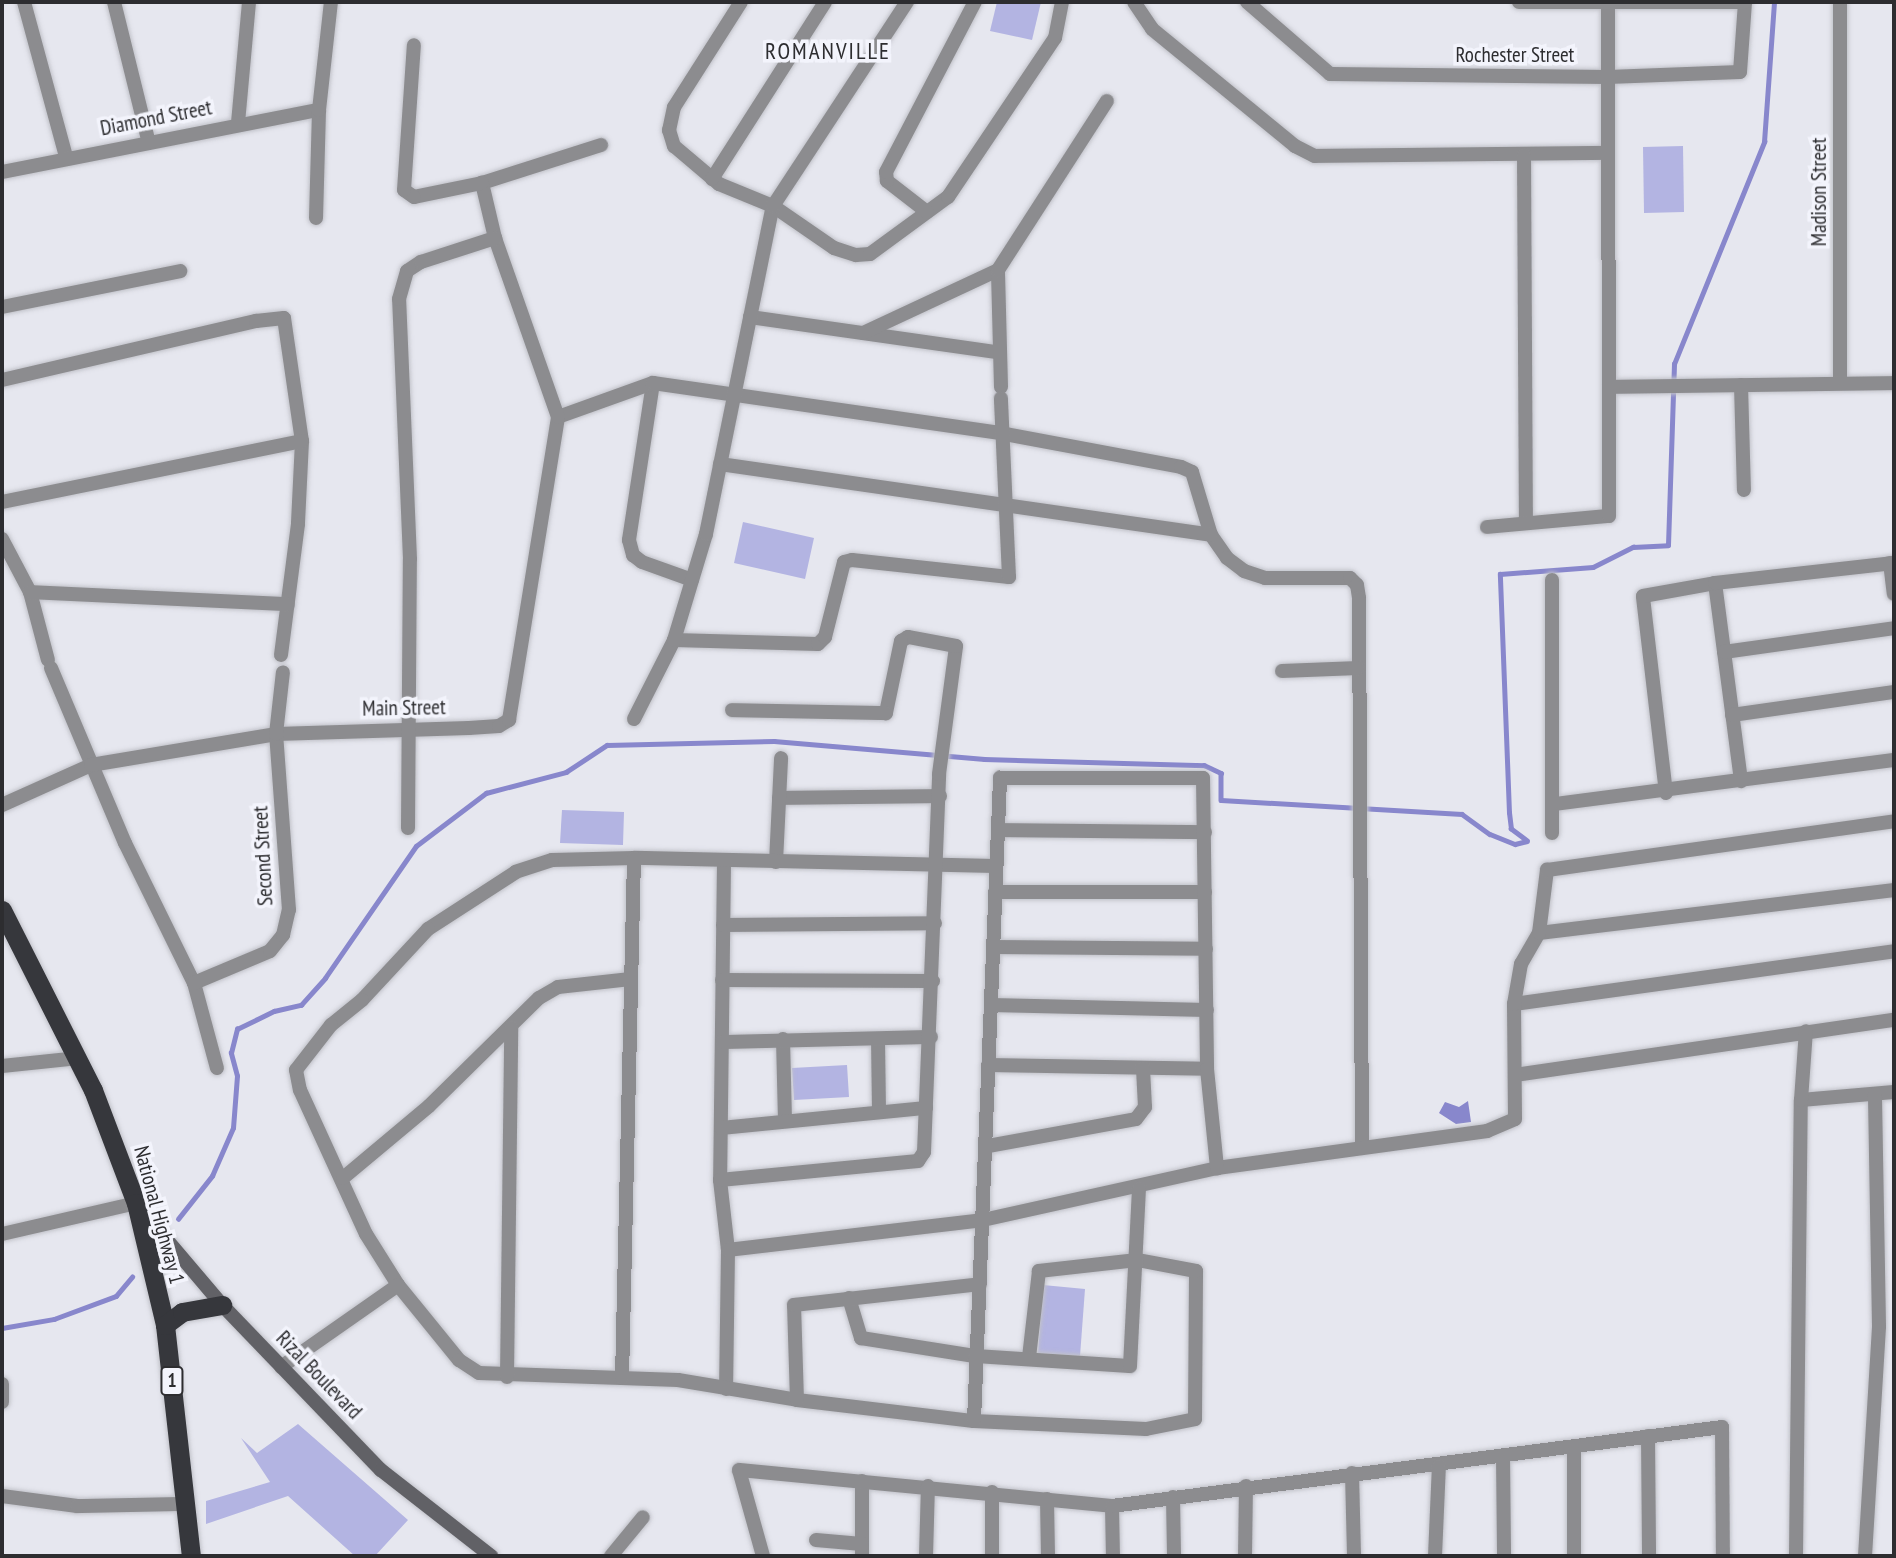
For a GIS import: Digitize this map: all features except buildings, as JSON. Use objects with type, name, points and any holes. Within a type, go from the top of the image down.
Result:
[{"type":"highway","name":"National Highway 1","points":[[2,910],[79,1058],[113,1135],[136,1203],[165,1325],[191,1556]]},
{"type":"highway","points":[[165,1325],[182,1312],[222,1305]]},
{"type":"main road","name":"Rizal Boulevard","points":[[136,1203],[222,1305],[381,1470],[491,1556]]},
{"type":"street","points":[[24,2],[66,157]]},
{"type":"street","points":[[114,2],[149,143]]},
{"type":"street","points":[[238,123],[249,2]]},
{"type":"street","points":[[316,218],[319,110],[331,2]]},
{"type":"street","points":[[741,2],[674,107],[670,130],[674,146],[712,179],[773,206],[834,247],[856,255],[870,254],[948,197],[1034,73],[1055,38],[1062,2]]},
{"type":"street","points":[[712,179],[825,2]]},
{"type":"street","points":[[634,719],[674,640],[692,580],[720,464],[773,206],[907,2]]},
{"type":"street","points":[[927,212],[887,181],[886,172],[975,2]]},
{"type":"street","points":[[1134,2],[1152,29],[1295,146],[1315,156],[1608,153]]},
{"type":"street","name":"Rochester Street","points":[[1247,2],[1330,74],[1608,77],[1740,72],[1745,2]]},
{"type":"street","points":[[1260,13],[1271,2]]},
{"type":"street","points":[[1519,2],[1745,2]]},
{"type":"street","points":[[1487,527],[1609,516],[1608,2]]},
{"type":"street","name":"Madison Street","points":[[1840,2],[1840,383]]},
{"type":"street","points":[[414,45],[404,190],[414,197],[482,183],[601,145]]},
{"type":"street","points":[[674,640],[818,644],[825,637],[844,562],[852,560],[1004,580],[1011,571],[1004,502],[1005,434],[997,352],[998,270],[1107,101]]},
{"type":"street","name":"Diamond Street","points":[[2,172],[238,123],[319,110]]},
{"type":"street","points":[[1524,155],[1526,523]]},
{"type":"street","points":[[482,183],[495,238],[558,417],[653,383],[1005,434],[1192,472],[1211,535],[1227,558],[1244,571],[1265,578],[1350,578],[1357,585],[1362,1146]]},
{"type":"street","points":[[408,828],[410,559],[399,299],[407,271],[421,262],[495,238]]},
{"type":"street","points":[[863,333],[998,270]]},
{"type":"street","points":[[2,307],[180,271]]},
{"type":"street","points":[[750,317],[997,352]]},
{"type":"street","points":[[2,380],[256,321],[284,318],[302,441],[281,655]]},
{"type":"street","points":[[653,383],[629,540],[632,555],[642,562],[692,580]]},
{"type":"street","points":[[1609,387],[1894,383]]},
{"type":"street","points":[[1741,385],[1744,491]]},
{"type":"street","name":"Main Street","points":[[2,805],[91,765],[276,734],[410,727],[479,727],[509,720],[558,417]]},
{"type":"street","points":[[2,502],[302,441]]},
{"type":"street","points":[[720,464],[1004,502],[1211,535]]},
{"type":"street","points":[[2,539],[30,592],[50,664],[91,765],[194,983],[217,1068]]},
{"type":"street","points":[[1666,793],[1643,596],[1715,583],[1892,563],[1894,594]]},
{"type":"street","points":[[1552,580],[1555,804],[1552,833]]},
{"type":"street","points":[[1715,583],[1741,781]]},
{"type":"street","points":[[30,592],[288,604]]},
{"type":"street","points":[[1724,652],[1894,628]]},
{"type":"street","points":[[720,1180],[918,1161],[924,1152],[938,865],[939,774],[956,646],[908,637],[901,640],[886,713],[732,710]]},
{"type":"street","points":[[1282,671],[1358,668]]},
{"type":"street","name":"Second Street","points":[[194,983],[270,951],[283,935],[289,910],[276,734],[284,672]]},
{"type":"street","points":[[1732,715],[1894,692]]},
{"type":"street","points":[[776,862],[781,758]]},
{"type":"street","points":[[1555,804],[1666,793],[1894,760]]},
{"type":"street","points":[[974,1421],[975,1356],[988,1146],[988,1065],[1000,778],[1203,778],[1207,1069],[1217,1168]]},
{"type":"street","points":[[779,798],[940,796]]},
{"type":"street","points":[[728,1250],[983,1220],[1139,1188],[1217,1168],[1488,1130],[1514,1119],[1514,1004],[1521,964],[1539,933],[1547,870],[1894,821]]},
{"type":"street","points":[[999,830],[1205,832]]},
{"type":"street","points":[[995,866],[634,858],[552,860],[516,872],[428,929],[362,1000],[331,1025],[296,1070],[300,1090],[343,1178],[366,1234],[398,1284],[459,1360],[479,1373],[507,1377],[678,1380],[797,1400],[974,1421],[1146,1429],[1195,1419],[1196,1271],[1137,1260],[1039,1271],[1029,1358]]},
{"type":"street","points":[[622,1378],[634,858]]},
{"type":"street","points":[[724,862],[720,1180],[728,1250],[726,1389]]},
{"type":"street","points":[[1539,933],[1894,890]]},
{"type":"street","points":[[995,892],[1205,892]]},
{"type":"street","points":[[723,925],[934,923]]},
{"type":"street","points":[[993,947],[1206,948]]},
{"type":"street","points":[[1514,1004],[1894,951]]},
{"type":"street","points":[[343,1178],[419,1115],[539,998],[558,987],[631,979]]},
{"type":"street","points":[[722,980],[933,981]]},
{"type":"street","points":[[991,1005],[1207,1010]]},
{"type":"street","points":[[1515,1075],[1894,1020]]},
{"type":"street","points":[[507,1377],[511,1027]]},
{"type":"street","points":[[1796,1556],[1801,1100],[1806,1031]]},
{"type":"street","points":[[722,1042],[931,1037]]},
{"type":"street","points":[[783,1039],[785,1119]]},
{"type":"street","points":[[878,1040],[879,1112]]},
{"type":"street","points":[[2,1066],[79,1058]]},
{"type":"street","points":[[988,1065],[1207,1069]]},
{"type":"street","points":[[988,1146],[1136,1119],[1145,1107],[1143,1068]]},
{"type":"street","points":[[1801,1100],[1894,1092]]},
{"type":"street","points":[[1865,1556],[1879,1326],[1875,1094]]},
{"type":"street","points":[[721,1128],[785,1119],[926,1108]]},
{"type":"street","points":[[849,1298],[861,1338],[975,1356],[1130,1366],[1139,1188]]},
{"type":"street","points":[[2,1234],[136,1203]]},
{"type":"street","points":[[281,1367],[398,1284]]},
{"type":"street","points":[[797,1400],[794,1305],[980,1284]]},
{"type":"street","points":[[2,1384],[2,1402]]},
{"type":"street","points":[[763,1556],[739,1470],[992,1492],[1112,1506],[1246,1486],[1439,1466],[1723,1427],[1723,1556]]},
{"type":"street","points":[[1648,1436],[1648,1556]]},
{"type":"street","points":[[1574,1446],[1574,1556]]},
{"type":"street","points":[[1503,1456],[1504,1556]]},
{"type":"street","points":[[1436,1556],[1439,1466]]},
{"type":"street","points":[[1352,1473],[1354,1556]]},
{"type":"street","points":[[816,1540],[862,1550],[862,1481]]},
{"type":"street","points":[[926,1556],[928,1486]]},
{"type":"street","points":[[1245,1556],[1246,1486]]},
{"type":"street","points":[[992,1492],[992,1556]]},
{"type":"street","points":[[2,1496],[77,1506],[186,1504]]},
{"type":"street","points":[[1172,1497],[1174,1556]]},
{"type":"street","points":[[1047,1499],[1048,1556]]},
{"type":"street","points":[[1112,1506],[1113,1556]]},
{"type":"street","points":[[611,1556],[643,1517]]},
{"type":"shaded area","points":[[997,2],[1041,2],[1032,40],[990,31]]},
{"type":"shaded area","points":[[1683,146],[1684,212],[1644,213],[1643,147]]},
{"type":"shaded area","points":[[743,522],[814,538],[805,579],[734,563]]},
{"type":"shaded area","points":[[562,810],[624,812],[623,845],[560,843]]},
{"type":"shaded area","points":[[847,1065],[849,1097],[794,1100],[792,1068]]},
{"type":"shaded area","points":[[1468,1101],[1471,1122],[1456,1124],[1439,1113],[1445,1102],[1459,1107]]},
{"type":"shaded area","points":[[1043,1285],[1085,1289],[1080,1356],[1038,1353]]},
{"type":"shaded area","points":[[298,1424],[408,1520],[375,1556],[355,1556],[288,1496],[206,1524],[206,1501],[270,1482],[241,1438],[257,1453]]},
{"type":"waterway","points":[[178,1219],[212,1176],[233,1128],[237,1076],[231,1053],[237,1029],[274,1011],[301,1005],[325,978],[416,846],[486,793],[566,772],[607,745],[774,741],[984,759],[1204,765],[1221,773],[1221,800],[1462,814],[1490,834],[1515,844],[1527,841],[1511,829],[1509,813],[1500,574],[1593,567],[1633,547],[1668,545],[1674,364],[1764,142],[1774,2]]},
{"type":"waterway","points":[[2,1328],[54,1319],[116,1296],[132,1277]]},
{"type":"district","name":"ROMANVILLE","points":[[828,51]]}]
